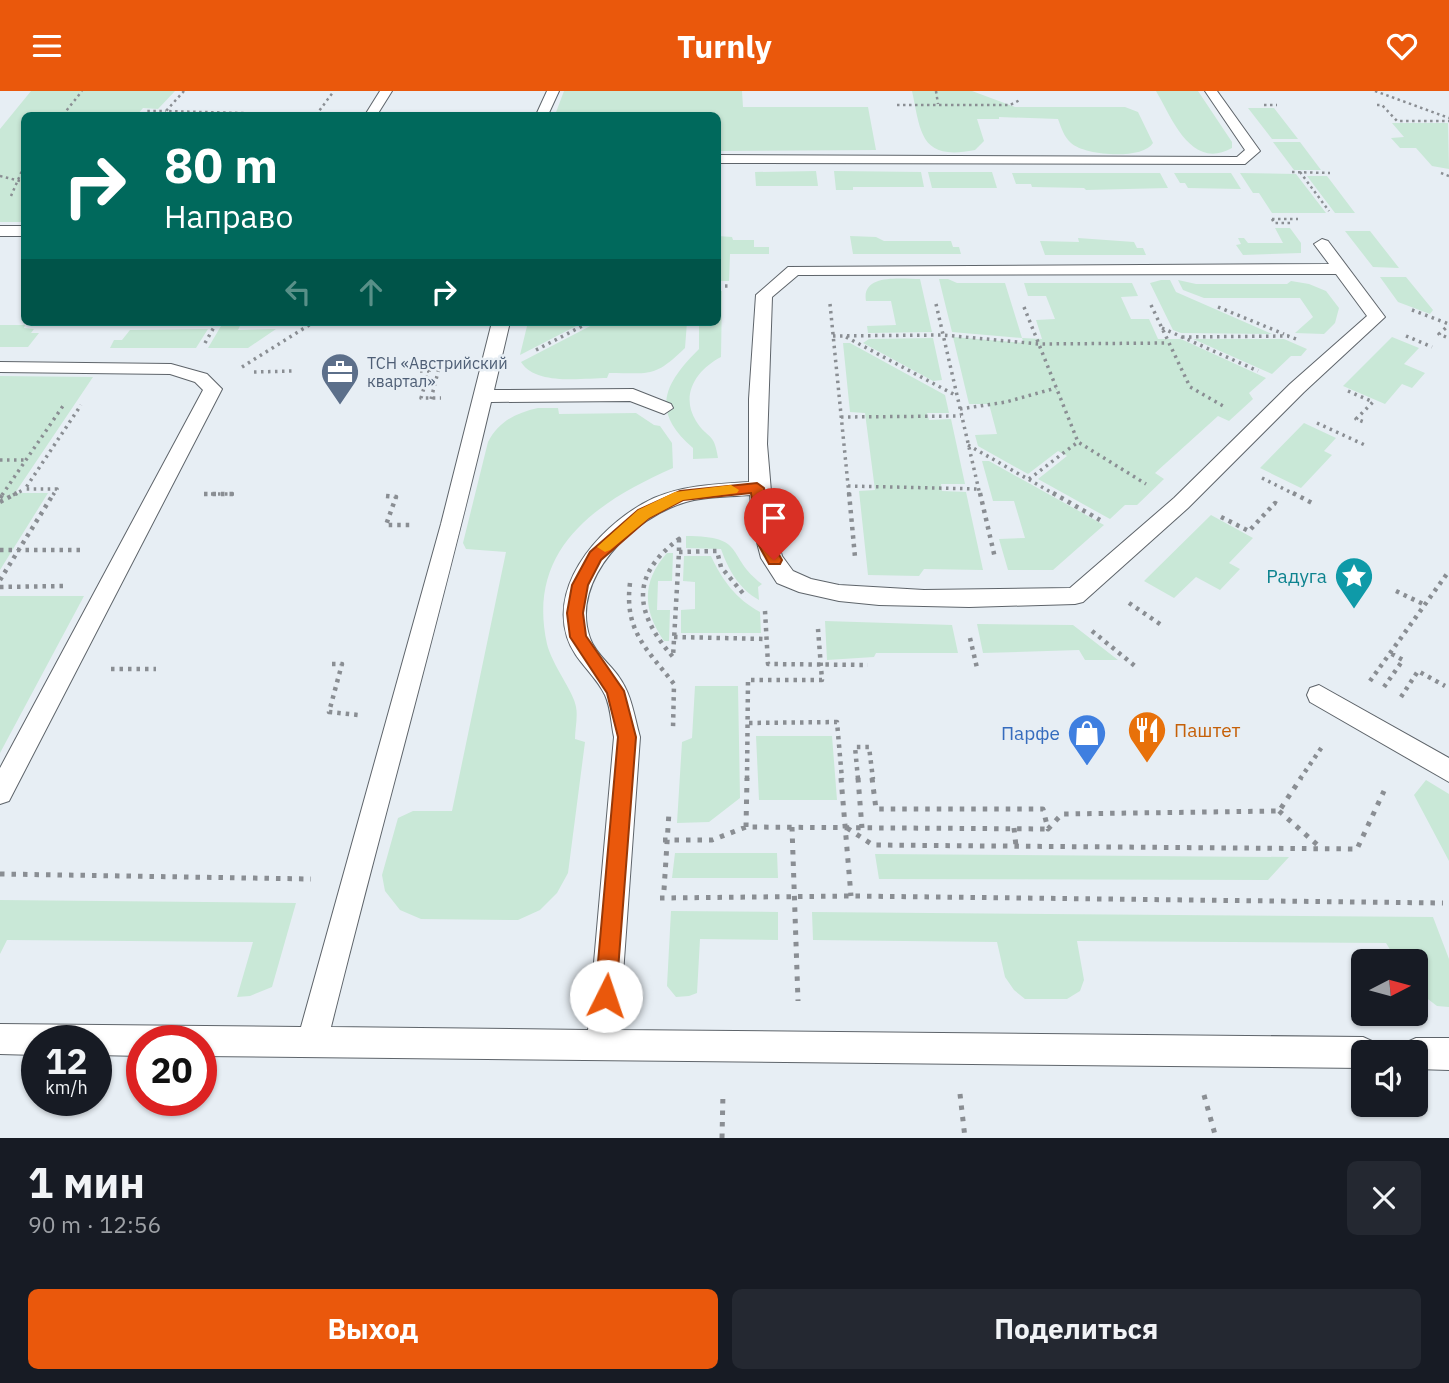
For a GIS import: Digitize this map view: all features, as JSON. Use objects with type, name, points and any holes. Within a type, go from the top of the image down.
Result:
[{"type":"lane","points":[[373,112],[386,91]]},
{"type":"lane","points":[[543,112],[553,91]]},
{"type":"lane","points":[[721,159],[1240,161],[1254,151],[1211,91]]},
{"type":"lane","points":[[0,230],[21,231]]},
{"type":"lane","points":[[1322,244],[1341,269],[1376,317],[1297,388],[1181,503],[1075,596],[858,596],[805,587],[783,576],[766,544],[757,488],[764,295],[793,270],[1341,269]]},
{"type":"lane","points":[[312,1042],[354,879],[446,549],[500,326]]},
{"type":"lane","points":[[0,367],[171,369],[201,378],[213,389],[0,793]]},
{"type":"lane","points":[[484,396],[633,395],[664,408]]},
{"type":"lane","points":[[602,1045],[627,737],[615,691],[578,637],[575,613],[580,585],[595,556],[644,514],[680,496],[757,488]]},
{"type":"lane","points":[[1319,695],[1449,772]]},
{"type":"lane","points":[[0,1039],[1351,1053]]},
{"type":"lane","points":[[1428,1054],[1449,1054]]},
{"type":"path","points":[[65,112],[82,91]]},
{"type":"path","points":[[174,91],[184,91]]},
{"type":"path","points":[[166,111],[184,91]]},
{"type":"path","points":[[318,112],[334,91]]},
{"type":"path","points":[[936,91],[938,104]]},
{"type":"path","points":[[1375,91],[1449,120]]},
{"type":"path","points":[[897,105],[1010,105],[1020,100]]},
{"type":"path","points":[[1377,105],[1382,105],[1397,121],[1449,120]]},
{"type":"path","points":[[147,112],[190,112]]},
{"type":"path","points":[[1292,172],[1330,173]]},
{"type":"path","points":[[1300,172],[1334,218]]},
{"type":"path","points":[[1441,173],[1449,176]]},
{"type":"path","points":[[0,176],[21,181]]},
{"type":"path","points":[[1272,219],[1274,223],[1291,223]]},
{"type":"path","points":[[928,270],[1004,598]]},
{"type":"path","points":[[1020,295],[1078,442],[1181,503],[1208,510],[1249,531],[1275,503],[1281,506]]},
{"type":"path","points":[[1216,306],[1312,346],[1393,331],[1432,347]]},
{"type":"path","points":[[1437,319],[1449,324],[1439,334],[1446,337]]},
{"type":"path","points":[[201,351],[215,326]]},
{"type":"path","points":[[213,389],[264,351],[307,326]]},
{"type":"path","points":[[832,326],[858,596]]},
{"type":"path","points":[[1260,424],[1190,387],[1162,328],[1297,388]]},
{"type":"path","points":[[833,336],[943,335],[1039,344],[1168,343]]},
{"type":"path","points":[[844,336],[956,396]]},
{"type":"path","points":[[1182,337],[1288,336]]},
{"type":"path","points":[[431,398],[439,368],[450,367]]},
{"type":"path","points":[[0,500],[26,460],[97,368]]},
{"type":"path","points":[[25,489],[97,368]]},
{"type":"path","points":[[421,371],[429,370],[421,398]]},
{"type":"path","points":[[254,372],[293,371]]},
{"type":"path","points":[[960,409],[1006,402],[1056,388]]},
{"type":"path","points":[[1348,391],[1373,402],[1356,419],[1364,422]]},
{"type":"path","points":[[841,417],[961,416]]},
{"type":"path","points":[[1314,422],[1367,446]]},
{"type":"path","points":[[1029,479],[1078,442]]},
{"type":"path","points":[[968,445],[1136,540]]},
{"type":"path","points":[[0,460],[26,460]]},
{"type":"path","points":[[1259,477],[1314,504]]},
{"type":"path","points":[[848,486],[979,489]]},
{"type":"path","points":[[0,500],[25,489],[57,489],[0,580]]},
{"type":"path","points":[[192,494],[234,493]]},
{"type":"path","points":[[386,496],[396,496],[387,520]]},
{"type":"path","points":[[679,540],[674,637],[673,657],[658,642],[647,624],[642,605],[643,585],[653,562],[679,540]]},
{"type":"path","points":[[0,550],[128,550]]},
{"type":"path","points":[[679,552],[717,551],[721,567],[749,601]]},
{"type":"path","points":[[1363,692],[1449,571]]},
{"type":"path","points":[[0,587],[109,586]]},
{"type":"path","points":[[746,827],[748,680],[822,680],[817,615],[821,590]]},
{"type":"path","points":[[1396,591],[1423,604]]},
{"type":"path","points":[[1120,597],[1163,626]]},
{"type":"path","points":[[757,604],[765,608],[768,664],[868,665]]},
{"type":"path","points":[[1082,623],[1135,666]]},
{"type":"path","points":[[968,632],[977,668]]},
{"type":"path","points":[[674,637],[767,639]]},
{"type":"path","points":[[1382,689],[1403,660],[1390,653]]},
{"type":"path","points":[[330,712],[342,664],[332,664]]},
{"type":"path","points":[[102,669],[156,669]]},
{"type":"path","points":[[1399,699],[1418,671],[1446,686]]},
{"type":"path","points":[[749,723],[837,722],[851,896]]},
{"type":"path","points":[[1279,811],[1328,739]]},
{"type":"path","points":[[862,828],[855,747],[869,747],[876,809],[1043,809],[1048,829]]},
{"type":"path","points":[[847,828],[873,845],[1357,849],[1384,791]]},
{"type":"path","points":[[618,839],[712,840],[746,827],[1048,829],[1062,814],[1279,811],[1322,849]]},
{"type":"path","points":[[792,827],[799,1047]]},
{"type":"path","points":[[1014,828],[1016,846]]},
{"type":"path","points":[[0,874],[354,879]]},
{"type":"path","points":[[613,898],[851,896],[1443,903]]},
{"type":"green space","points":[[31,91],[175,91],[158,109],[143,108],[140,112],[21,112],[21,222],[0,222],[0,129]]},
{"type":"green space","points":[[564,91],[742,91],[743,107],[868,107],[876,150],[721,151],[721,112],[556,112]]},
{"type":"green space","points":[[912,91],[972,91],[1015,107],[1125,107],[1138,112],[1153,143],[1138,152],[1126,154],[1088,151],[1071,143],[1058,119],[999,117],[977,119],[984,141],[975,150],[943,151],[933,147],[921,131]]},
{"type":"green space","points":[[1156,91],[1198,91],[1232,142],[1232,148],[1218,153],[1205,153],[1194,147],[1176,127]]},
{"type":"green space","points":[[1248,108],[1274,108],[1298,139],[1272,139]]},
{"type":"green space","points":[[1392,123],[1448,123],[1449,169],[1432,166],[1416,148],[1400,148],[1391,138],[1404,137]]},
{"type":"green space","points":[[1273,142],[1300,142],[1321,170],[1294,170]]},
{"type":"green space","points":[[816,171],[818,186],[756,186],[755,172]]},
{"type":"green space","points":[[834,171],[921,172],[924,187],[853,187],[853,190],[836,190]]},
{"type":"green space","points":[[928,172],[992,172],[997,188],[932,188]]},
{"type":"green space","points":[[1012,173],[1160,173],[1168,188],[1086,190],[1032,187],[1031,184],[1016,184]]},
{"type":"green space","points":[[1174,173],[1231,173],[1241,189],[1188,188],[1185,183],[1180,183]]},
{"type":"green space","points":[[1240,173],[1296,174],[1326,213],[1272,213],[1259,193],[1253,193]]},
{"type":"green space","points":[[1307,176],[1327,176],[1355,213],[1335,213]]},
{"type":"green space","points":[[1275,228],[1290,228],[1301,243],[1301,253],[1243,255],[1236,245],[1241,244],[1238,238],[1244,238],[1248,243],[1283,243]]},
{"type":"green space","points":[[1345,231],[1370,231],[1399,268],[1373,267]]},
{"type":"green space","points":[[721,236],[732,237],[733,240],[754,240],[754,247],[769,247],[769,254],[730,254],[729,281],[721,281]]},
{"type":"green space","points":[[850,236],[876,237],[884,241],[951,241],[953,247],[959,247],[961,254],[853,254]]},
{"type":"green space","points":[[1078,238],[1134,242],[1137,248],[1143,248],[1146,255],[1045,255],[1040,241],[1079,242]]},
{"type":"green space","points":[[1380,277],[1406,277],[1433,310],[1430,314],[1398,302]]},
{"type":"green space","points":[[884,279],[920,279],[932,332],[868,333],[867,326],[896,325],[891,301],[866,301],[866,292],[870,286]]},
{"type":"green space","points":[[939,279],[957,283],[1005,283],[1022,338],[952,332]]},
{"type":"green space","points":[[1170,280],[1176,292],[1272,334],[1181,333],[1173,330],[1150,283]]},
{"type":"green space","points":[[1178,280],[1196,284],[1287,284],[1291,281],[1309,284],[1326,291],[1339,308],[1335,323],[1324,334],[1295,333],[1313,317],[1300,298],[1204,298],[1183,290]]},
{"type":"green space","points":[[1024,283],[1132,283],[1138,296],[1121,297],[1131,319],[1149,319],[1158,339],[1181,339],[1266,378],[1249,393],[1253,399],[1229,421],[1218,416],[1155,473],[1164,479],[1137,505],[1125,505],[1110,519],[1038,479],[1067,456],[1058,451],[1028,474],[978,446],[975,435],[997,434],[989,404],[969,404],[953,337],[1024,343],[1022,338],[1042,339],[1036,320],[1055,319],[1046,296],[1028,296]]},
{"type":"green space","points":[[722,291],[721,357],[704,369],[690,393],[691,411],[700,427],[715,443],[718,458],[693,459],[693,448],[679,435],[667,410],[670,386],[699,349],[699,326],[721,326]]},
{"type":"green space","points":[[0,325],[21,325],[34,329],[31,333],[39,333],[28,347],[0,347]]},
{"type":"green space","points":[[221,326],[240,326],[238,330],[276,329],[248,348],[208,348]]},
{"type":"green space","points":[[527,326],[576,326],[520,355]]},
{"type":"green space","points":[[590,326],[687,326],[685,348],[666,365],[651,372],[609,373],[607,378],[548,378],[528,370],[521,362]]},
{"type":"green space","points":[[208,329],[196,348],[110,348],[114,340],[122,340],[130,330]]},
{"type":"green space","points":[[1392,337],[1419,348],[1404,364],[1425,373],[1412,388],[1402,384],[1385,404],[1343,386]]},
{"type":"green space","points":[[933,338],[942,380],[933,381],[863,343],[869,339]]},
{"type":"green space","points":[[1193,339],[1284,339],[1307,349],[1301,356],[1291,356],[1272,374]]},
{"type":"green space","points":[[843,343],[850,343],[945,395],[949,413],[927,413],[929,420],[951,419],[965,484],[941,484],[942,491],[966,492],[983,570],[924,569],[919,576],[868,575],[859,491],[875,490],[865,413],[850,412]]},
{"type":"green space","points":[[0,376],[93,377],[15,493],[48,493],[0,570]]},
{"type":"green space","points":[[538,408],[558,408],[559,414],[636,413],[660,426],[672,443],[673,468],[618,496],[594,514],[573,533],[557,556],[547,581],[543,611],[547,644],[576,707],[575,739],[585,742],[568,873],[557,893],[540,910],[518,920],[421,919],[400,910],[385,891],[382,875],[398,818],[413,811],[452,811],[506,552],[466,549],[463,543],[488,442],[497,429],[509,419]]},
{"type":"green space","points":[[1304,423],[1336,438],[1324,451],[1332,455],[1301,488],[1260,468]]},
{"type":"green space","points":[[982,461],[989,461],[1104,525],[1053,570],[1008,570],[999,539],[1025,538],[1014,501],[993,501]]},
{"type":"green space","points":[[1211,515],[1253,538],[1229,563],[1240,569],[1220,590],[1196,577],[1174,598],[1144,581]]},
{"type":"green space","points":[[686,536],[706,537],[728,544],[743,565],[762,584],[758,587],[759,600],[735,578],[721,549],[686,548]]},
{"type":"green space","points":[[667,553],[673,553],[672,581],[658,581],[657,610],[670,610],[669,641],[664,641],[652,619],[648,597],[653,575]]},
{"type":"green space","points":[[684,556],[711,556],[731,588],[760,612],[761,633],[681,633],[681,610],[695,609],[695,582],[683,581]]},
{"type":"green space","points":[[0,596],[84,596],[0,753]]},
{"type":"green space","points":[[825,621],[952,625],[958,653],[876,653],[874,657],[827,660]]},
{"type":"green space","points":[[977,624],[1073,625],[1118,660],[1085,660],[1079,650],[983,653]]},
{"type":"green space","points":[[695,686],[738,686],[740,798],[709,822],[677,823],[682,742],[692,738]]},
{"type":"green space","points":[[756,736],[832,736],[837,800],[759,800]]},
{"type":"green space","points":[[1426,780],[1449,794],[1449,861],[1414,795]]},
{"type":"green space","points":[[675,853],[777,853],[778,878],[672,878]]},
{"type":"green space","points":[[875,854],[1289,857],[1268,880],[879,879]]},
{"type":"green space","points":[[0,900],[296,903],[272,987],[250,996],[237,997],[253,942],[7,940],[0,954]]},
{"type":"green space","points":[[671,911],[778,912],[778,940],[700,939],[697,993],[676,997],[667,986]]},
{"type":"green space","points":[[812,912],[1433,917],[1449,959],[1449,1007],[1437,1006],[1428,999],[1428,949],[1390,949],[1386,943],[1077,941],[1084,980],[1080,991],[1067,999],[1025,999],[1005,977],[997,942],[813,940]]},
{"type":"slow traffic","points":[[605,547],[644,514],[680,496],[731,490]]},
{"type":"place","name":"ТСН «Австрийский квартал»","points":[[340,406]]},
{"type":"place","name":"Радуга","points":[[1354,610]]},
{"type":"place","name":"Паштет","points":[[1147,764]]},
{"type":"place","name":"Парфе","points":[[1087,767]]},
{"type":"route","points":[[606,996],[627,737],[615,691],[578,637],[575,613],[580,585],[595,556],[644,514],[680,496],[706,492],[757,488],[766,544],[774,560]]}]
